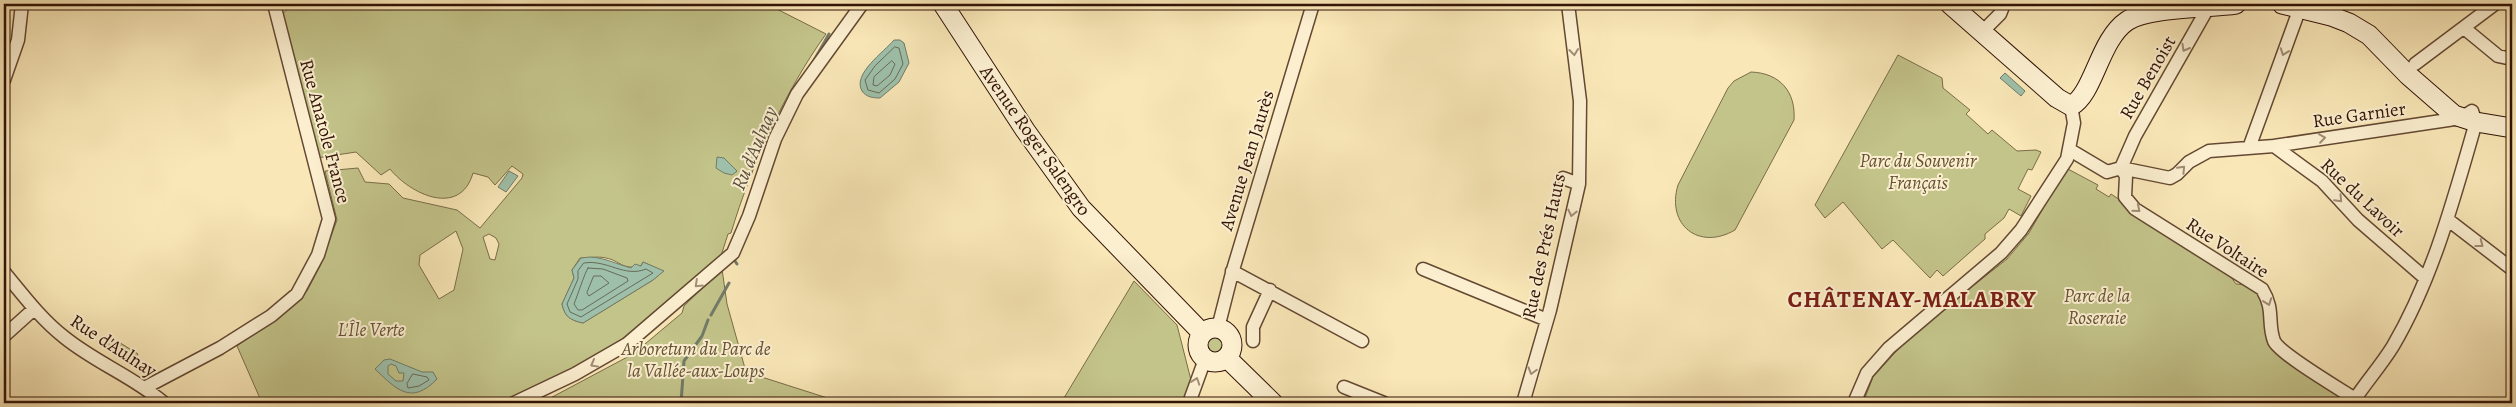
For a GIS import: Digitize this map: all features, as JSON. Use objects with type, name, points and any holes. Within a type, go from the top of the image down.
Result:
[{"type":"street","points":[[4,80],[18,40],[22,4]]},
{"type":"street","name":"Rue Anatole France","points":[[146,387],[220,348],[271,316],[297,294],[318,255],[329,219],[274,4]]},
{"type":"street","points":[[514,403],[575,374],[627,344],[674,306],[733,253],[744,232],[774,139],[797,94],[862,4]]},
{"type":"street","name":"Avenue Roger Salengro","points":[[943,4],[1025,130],[1081,208],[1210,331]]},
{"type":"street","name":"Avenue Jean Jaurès","points":[[1210,331],[1232,271],[1313,4]]},
{"type":"street","name":"Rue des Prés Hauts","points":[[1523,403],[1547,320],[1579,184],[1580,101],[1568,4]]},
{"type":"street","points":[[1854,403],[1867,373],[1889,348],[2001,253],[2021,230],[2067,158],[2070,150],[2074,123],[2071,106],[2052,92],[1984,31],[1950,4]]},
{"type":"street","points":[[1984,31],[2000,14],[2004,4]]},
{"type":"street","points":[[2071,106],[2083,94],[2106,45],[2128,21],[2137,16],[2236,4]]},
{"type":"street","points":[[2282,4],[2302,5],[2348,23],[2369,36],[2447,110],[2512,128]]},
{"type":"street","points":[[2337,4],[2367,24],[2415,64],[2469,117],[2512,118]]},
{"type":"street","points":[[2415,64],[2495,4]]},
{"type":"street","points":[[2249,148],[2302,5]]},
{"type":"street","name":"Rue Benoist","points":[[2121,168],[2135,136],[2208,6]]},
{"type":"street","points":[[2464,28],[2498,56],[2512,59]]},
{"type":"street","points":[[2354,401],[2392,348],[2425,278],[2447,219],[2469,117]]},
{"type":"street","name":"Rue Garnier","points":[[2070,150],[2107,172],[2121,168],[2170,178],[2189,162],[2209,150],[2274,146],[2469,117]]},
{"type":"street","name":"Rue du Lavoir","points":[[2274,146],[2322,181],[2358,220],[2425,278]]},
{"type":"street","name":"Rue Voltaire","points":[[2121,168],[2126,176],[2125,197],[2135,209],[2262,289],[2271,306],[2272,336],[2275,344],[2354,401]]},
{"type":"street","points":[[1563,178],[1579,184]]},
{"type":"street","points":[[2447,219],[2512,269]]},
{"type":"street","points":[[1423,269],[1547,320]]},
{"type":"street","points":[[1232,271],[1362,341]]},
{"type":"street","name":"Rue d'Aulnay","points":[[4,272],[34,309],[64,337],[109,368],[146,387],[164,403]]},
{"type":"street","points":[[1253,341],[1253,327],[1270,290]]},
{"type":"street","points":[[4,336],[34,309]]},
{"type":"street","points":[[1224,330],[1232,341],[1231,353],[1227,358],[1221,362],[1212,362],[1205,359],[1198,346],[1210,331],[1224,330]]},
{"type":"street","points":[[1227,358],[1273,403]]},
{"type":"street","points":[[1189,403],[1205,359]]},
{"type":"street","points":[[1344,387],[1384,403]]},
{"type":"green space","name":"L'Île Verte","points":[[294,4],[767,4],[826,34],[783,104],[759,156],[720,259],[624,343],[502,403],[262,403],[237,346],[296,303],[307,291],[320,266],[337,220],[325,171],[358,168],[365,182],[389,184],[403,198],[457,210],[480,228],[522,178],[523,174],[512,166],[495,185],[488,177],[473,173],[467,187],[457,195],[446,198],[422,193],[399,178],[390,169],[381,175],[356,152],[317,158],[282,14]],"holes":[[[456,231],[463,249],[454,290],[439,299],[419,265],[420,255]],[[489,234],[496,238],[499,244],[495,260],[490,259],[483,237]],[[600,257],[611,259],[629,267],[641,266],[643,262],[663,271],[653,280],[583,323],[569,317],[562,304],[574,278],[572,270],[580,258]]]},
{"type":"green space","name":"Parc du Souvenir Français","points":[[1898,55],[1942,78],[1943,88],[1970,110],[1966,114],[1988,134],[1992,130],[2017,151],[2036,150],[2041,152],[2032,170],[2028,169],[2018,189],[2031,196],[2021,216],[2009,209],[2004,218],[1985,234],[1985,239],[1943,276],[1937,270],[1930,278],[1893,240],[1882,249],[1843,202],[1825,218],[1815,205]]},
{"type":"green space","points":[[1751,72],[1770,76],[1784,86],[1792,101],[1794,120],[1735,230],[1722,236],[1698,236],[1688,230],[1681,222],[1677,212],[1678,185],[1728,88],[1734,81]]},
{"type":"green space","name":"Parc de la Roseraie","points":[[2066,168],[2098,185],[2096,189],[2109,197],[2111,194],[2226,270],[2236,284],[2248,285],[2263,297],[2268,339],[2350,401],[2349,403],[1863,403],[1873,377],[1912,334],[2007,259],[2029,233]]},
{"type":"green space","name":"Arboretum du Parc de la Vallée-aux-Loups","points":[[722,269],[727,304],[746,372],[843,403],[541,403],[633,354],[682,313],[684,306]]},
{"type":"green space","points":[[1134,281],[1177,325],[1191,380],[1183,403],[1061,403]]},
{"type":"green space","points":[[1215,334],[1223,337],[1226,345],[1223,353],[1215,356],[1207,353],[1204,345],[1207,337]]},
{"type":"green space","points":[[109,336],[138,354],[132,363],[103,345]]},
{"type":"water","points":[[894,40],[900,40],[904,43],[909,63],[899,82],[880,98],[868,96],[862,91],[861,78],[870,64]]},
{"type":"water","points":[[2005,73],[2025,91],[2021,96],[2000,78]]},
{"type":"water","points":[[717,157],[724,158],[737,171],[732,175],[716,168]]},
{"type":"water","points":[[509,171],[518,176],[506,192],[498,187]]},
{"type":"water","points":[[590,257],[631,268],[635,264],[641,266],[643,262],[664,271],[653,280],[583,323],[569,317],[562,304],[574,278],[572,270],[581,258]]},
{"type":"water","points":[[390,359],[422,372],[433,372],[437,379],[419,392],[404,392],[390,383],[375,369],[384,360]],"holes":[[[391,364],[396,366],[399,373],[404,373],[403,381],[396,381],[388,374],[388,366]]]},
{"type":"waterway","name":"Ru d'Aulnay","points":[[812,64],[829,34]]},
{"type":"waterway","name":"Ru d'Aulnay","points":[[711,315],[729,283]]},
{"type":"waterway","name":"Ru d'Aulnay","points":[[681,403],[684,361],[702,336],[708,320]]},
{"type":"district","name":"CHÂTENAY-MALABRY","points":[[1912,299]]}]
